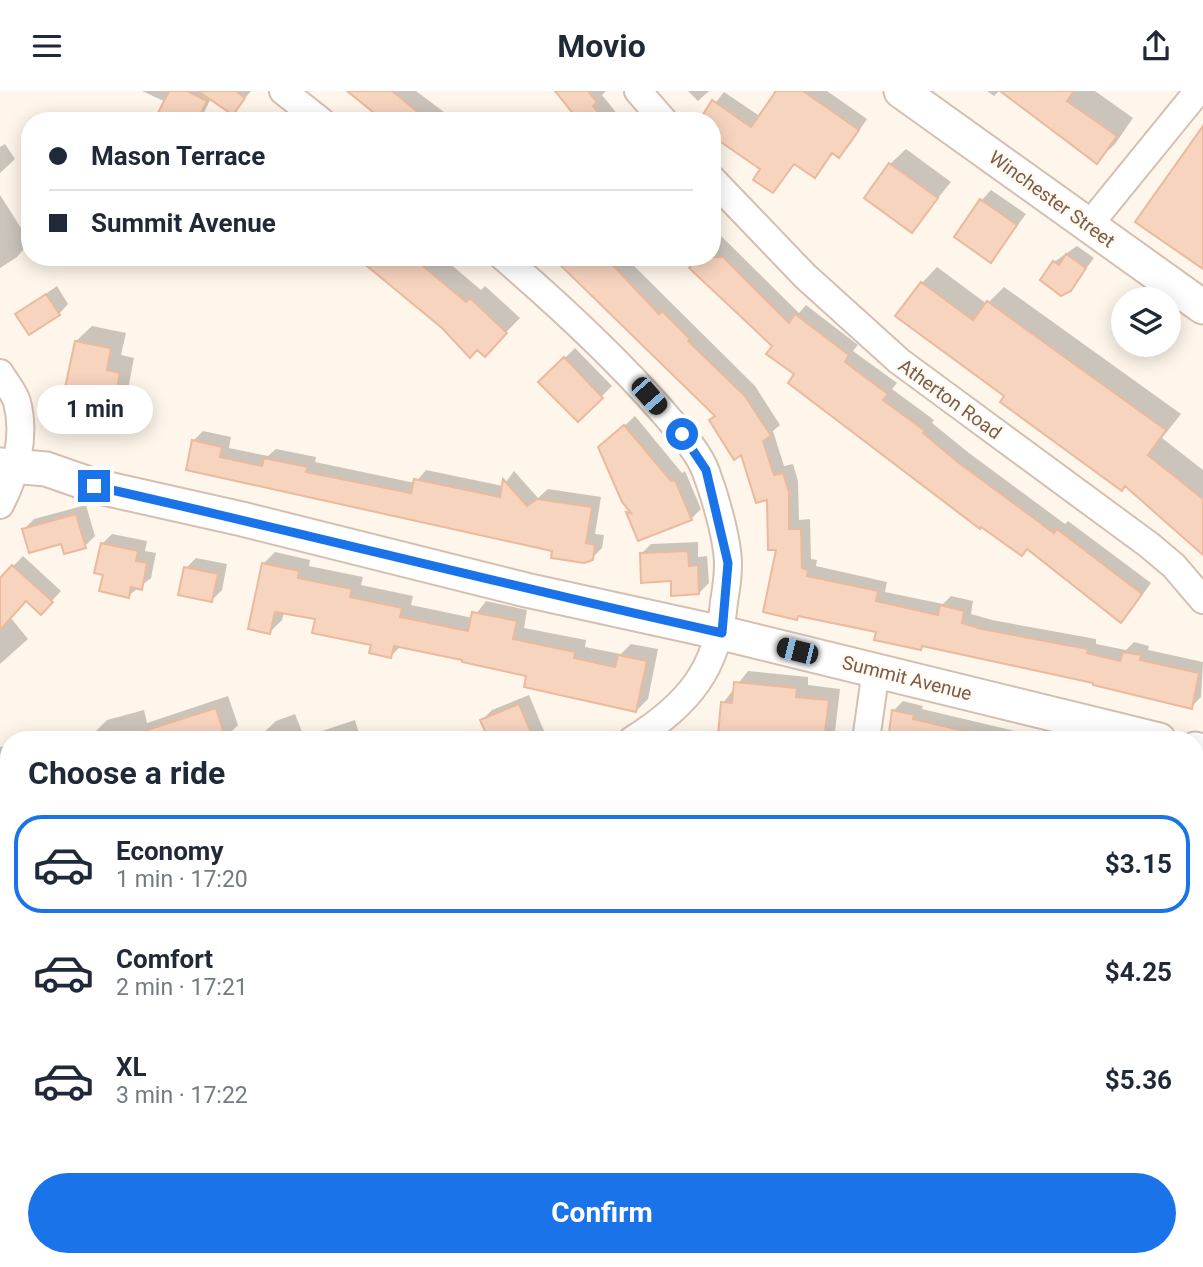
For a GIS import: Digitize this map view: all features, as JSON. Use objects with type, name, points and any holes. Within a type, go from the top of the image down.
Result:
[{"type":"street","points":[[283,91],[310,112]]},
{"type":"street","points":[[638,91],[656,112]]},
{"type":"street","name":"Winchester Street","points":[[901,91],[1203,307]]},
{"type":"street","points":[[1090,225],[1198,91]]},
{"type":"street","name":"Atherton Road","points":[[721,188],[805,276],[898,361],[1149,545],[1174,566],[1203,600]]},
{"type":"street","points":[[514,266],[566,311],[638,384],[682,434],[706,470],[728,563],[722,633],[697,688],[670,715],[646,731]]},
{"type":"street","points":[[0,373],[16,400],[21,428],[7,465],[9,488],[0,505]]},
{"type":"street","name":"Summit Avenue","points":[[7,465],[46,469],[94,486],[242,519],[526,590],[722,633],[1123,731]]},
{"type":"street","points":[[867,731],[876,670]]},
{"type":"building","points":[[169,91],[187,91],[207,101],[202,112],[158,112]]},
{"type":"building","points":[[198,91],[236,91],[245,98],[235,112],[229,112]]},
{"type":"building","points":[[347,91],[392,91],[418,112],[373,112]]},
{"type":"building","points":[[555,91],[588,91],[597,102],[593,106],[598,112],[572,112]]},
{"type":"building","points":[[776,91],[803,91],[859,130],[839,158],[832,153],[815,178],[794,164],[773,193],[753,180],[760,169],[721,142],[721,112],[705,112],[712,100],[751,127]]},
{"type":"building","points":[[1000,91],[1074,91],[1067,101],[1117,136],[1097,164]]},
{"type":"building","points":[[1203,126],[1203,269],[1135,222]]},
{"type":"building","points":[[889,163],[938,198],[912,233],[864,198]]},
{"type":"building","points":[[980,199],[1017,225],[991,263],[954,237]]},
{"type":"building","points":[[1066,254],[1086,268],[1071,291],[1061,296],[1040,280],[1053,261],[1059,265]]},
{"type":"building","points":[[723,257],[789,323],[795,314],[849,355],[845,362],[888,394],[883,400],[925,431],[923,433],[959,463],[1054,533],[1057,529],[1142,594],[1121,623],[1027,549],[1022,556],[981,527],[980,529],[788,383],[794,374],[766,354],[772,346],[689,268],[721,266]]},
{"type":"building","points":[[367,266],[423,266],[466,302],[470,298],[507,333],[485,357],[477,350],[470,358],[442,328]]},
{"type":"building","points":[[561,266],[614,266],[659,314],[662,311],[690,339],[688,341],[745,396],[771,436],[763,441],[774,475],[783,473],[789,492],[789,529],[801,529],[802,568],[808,570],[807,576],[878,591],[876,601],[938,615],[940,605],[964,611],[962,623],[982,629],[1088,649],[1087,653],[1120,661],[1123,652],[1141,655],[1140,660],[1199,673],[1192,709],[1093,683],[922,646],[921,650],[874,640],[876,632],[798,616],[797,620],[763,612],[776,550],[768,550],[767,500],[756,503],[741,455],[734,460],[709,420],[715,416]]},
{"type":"building","points":[[921,282],[973,320],[987,301],[1166,430],[1148,455],[1203,499],[1203,555],[1125,486],[1122,491],[1000,402],[1004,396],[895,316]]},
{"type":"building","points":[[46,294],[60,315],[29,335],[15,314]]},
{"type":"building","points":[[75,341],[111,348],[107,370],[120,373],[112,413],[101,410],[97,430],[71,425],[76,405],[62,402]]},
{"type":"building","points":[[564,357],[603,398],[578,422],[538,382]]},
{"type":"building","points":[[624,425],[671,481],[675,480],[692,520],[638,541],[626,512],[631,513],[622,502],[598,447]]},
{"type":"building","points":[[192,440],[222,447],[220,457],[262,466],[264,458],[308,467],[306,472],[411,493],[414,479],[500,497],[503,479],[527,506],[537,499],[592,507],[586,543],[595,545],[593,560],[584,563],[551,558],[552,551],[186,470]]},
{"type":"building","points":[[76,514],[86,548],[64,554],[61,544],[29,553],[22,529]]},
{"type":"building","points":[[101,543],[138,551],[136,561],[147,563],[142,590],[131,587],[129,598],[99,591],[103,575],[94,573]]},
{"type":"building","points":[[688,551],[689,566],[698,565],[699,594],[671,596],[671,581],[641,583],[640,553]]},
{"type":"building","points":[[262,563],[299,571],[298,578],[352,589],[350,597],[402,608],[400,617],[468,631],[472,612],[517,621],[513,639],[575,652],[574,658],[615,667],[618,655],[647,661],[636,712],[524,687],[526,676],[462,660],[394,646],[391,658],[369,653],[371,645],[312,633],[315,619],[275,612],[270,634],[248,629]]},
{"type":"building","points":[[12,565],[53,602],[41,615],[26,601],[0,630],[0,578]]},
{"type":"building","points":[[184,567],[218,574],[212,602],[178,595]]},
{"type":"building","points":[[734,682],[797,688],[796,697],[829,700],[825,731],[718,731],[721,702],[732,703]]},
{"type":"building","points":[[519,704],[530,731],[485,731],[480,720]]},
{"type":"building","points":[[216,708],[223,731],[144,731]]},
{"type":"building","points":[[892,710],[914,715],[913,719],[964,731],[889,731]]},
{"type":"route","points":[[94,486],[242,519],[526,590],[722,633],[728,563],[720,521],[706,470],[682,434]]}]
